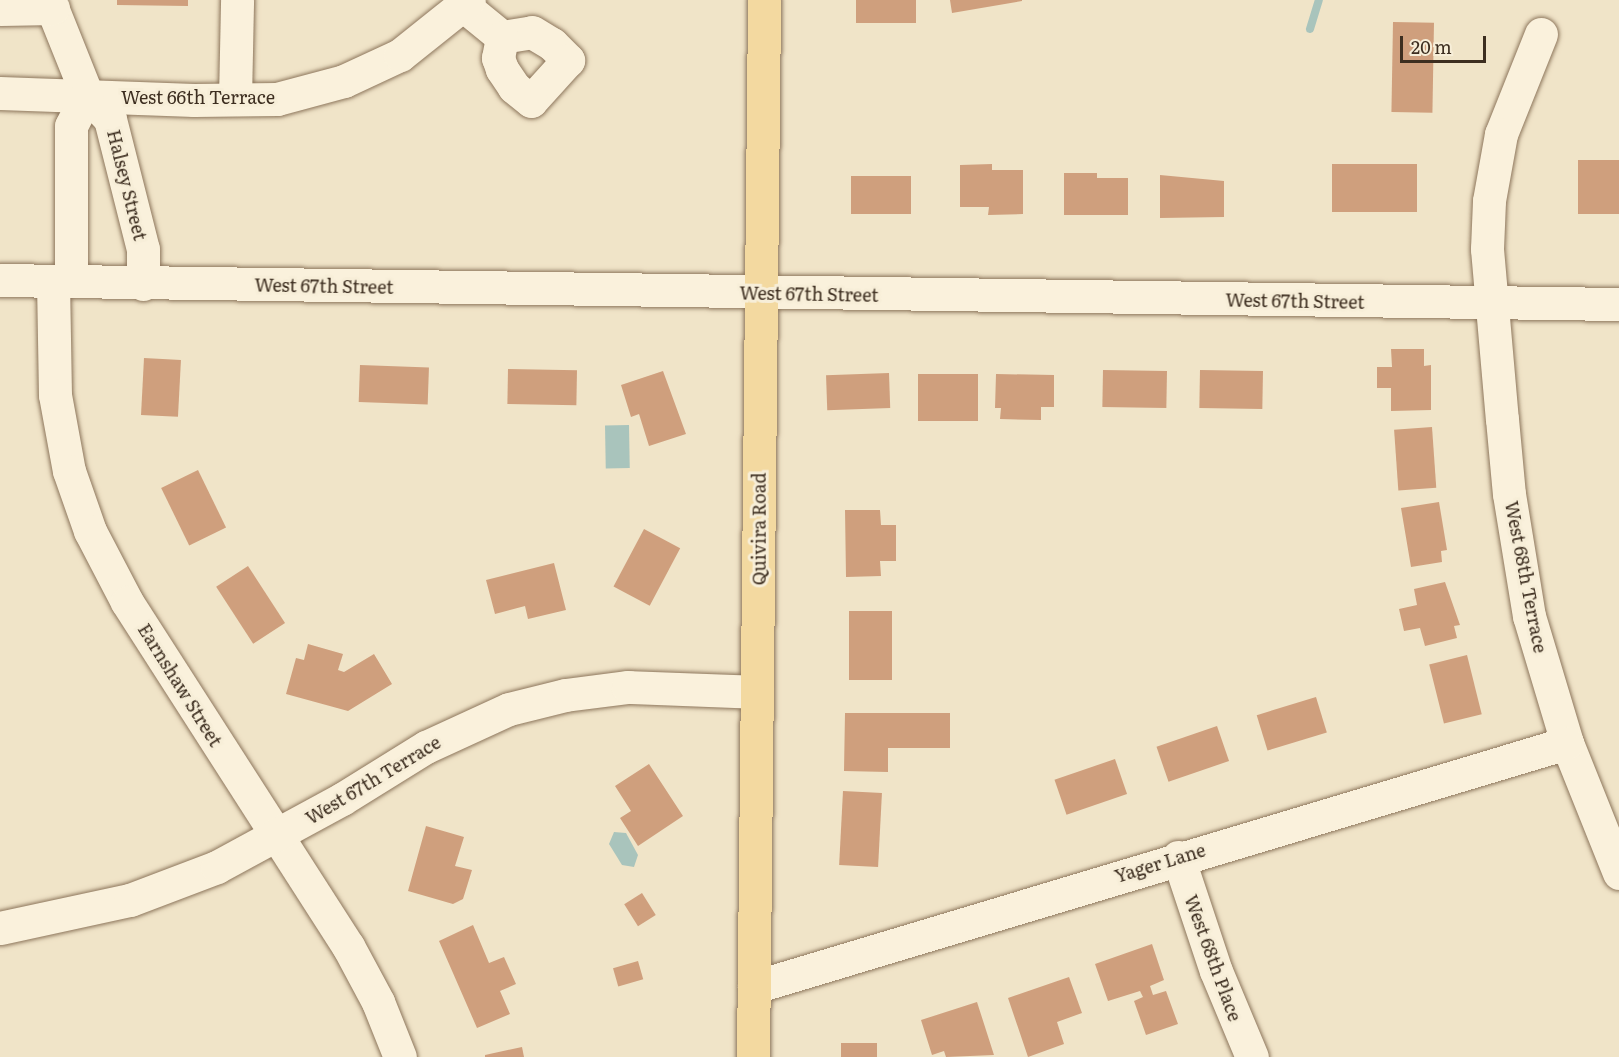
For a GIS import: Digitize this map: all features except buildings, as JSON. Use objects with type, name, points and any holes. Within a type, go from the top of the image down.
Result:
[{"type":"main road","name":"Quivira Road","points":[[753,1057],[764,0]]},
{"type":"street","points":[[235,99],[237,0]]},
{"type":"street","name":"West 66th Terrace","points":[[87,95],[277,99],[344,81],[400,55],[467,3],[502,37]]},
{"type":"street","name":"Halsey Street","points":[[0,9],[51,4],[87,95],[111,119],[143,249],[143,284]]},
{"type":"street","name":"West 68th Terrace","points":[[1541,34],[1501,134],[1492,168],[1487,249],[1509,494],[1529,616],[1567,743],[1619,873]]},
{"type":"street","points":[[0,93],[87,95],[71,126],[62,281]]},
{"type":"street","name":"West 67th Street","points":[[0,280],[143,284],[1619,304]]},
{"type":"street","name":"Earnshaw Street","points":[[62,281],[55,395],[69,471],[90,531],[127,602],[348,946],[378,1002],[400,1057]]},
{"type":"street","name":"West 67th Terrace","points":[[0,928],[130,900],[218,867],[277,837],[434,742],[509,709],[565,695],[628,687],[758,692]]},
{"type":"street","name":"Yager Lane","points":[[754,987],[1178,857],[1567,743]]},
{"type":"street","name":"West 68th Place","points":[[1178,857],[1216,971],[1252,1057]]},
{"type":"water","points":[[605,425],[629,425],[630,468],[606,468]]},
{"type":"water","points":[[614,832],[626,833],[638,855],[634,867],[622,865],[609,844]]},
{"type":"waterway","points":[[1310,29],[1319,0]]}]
